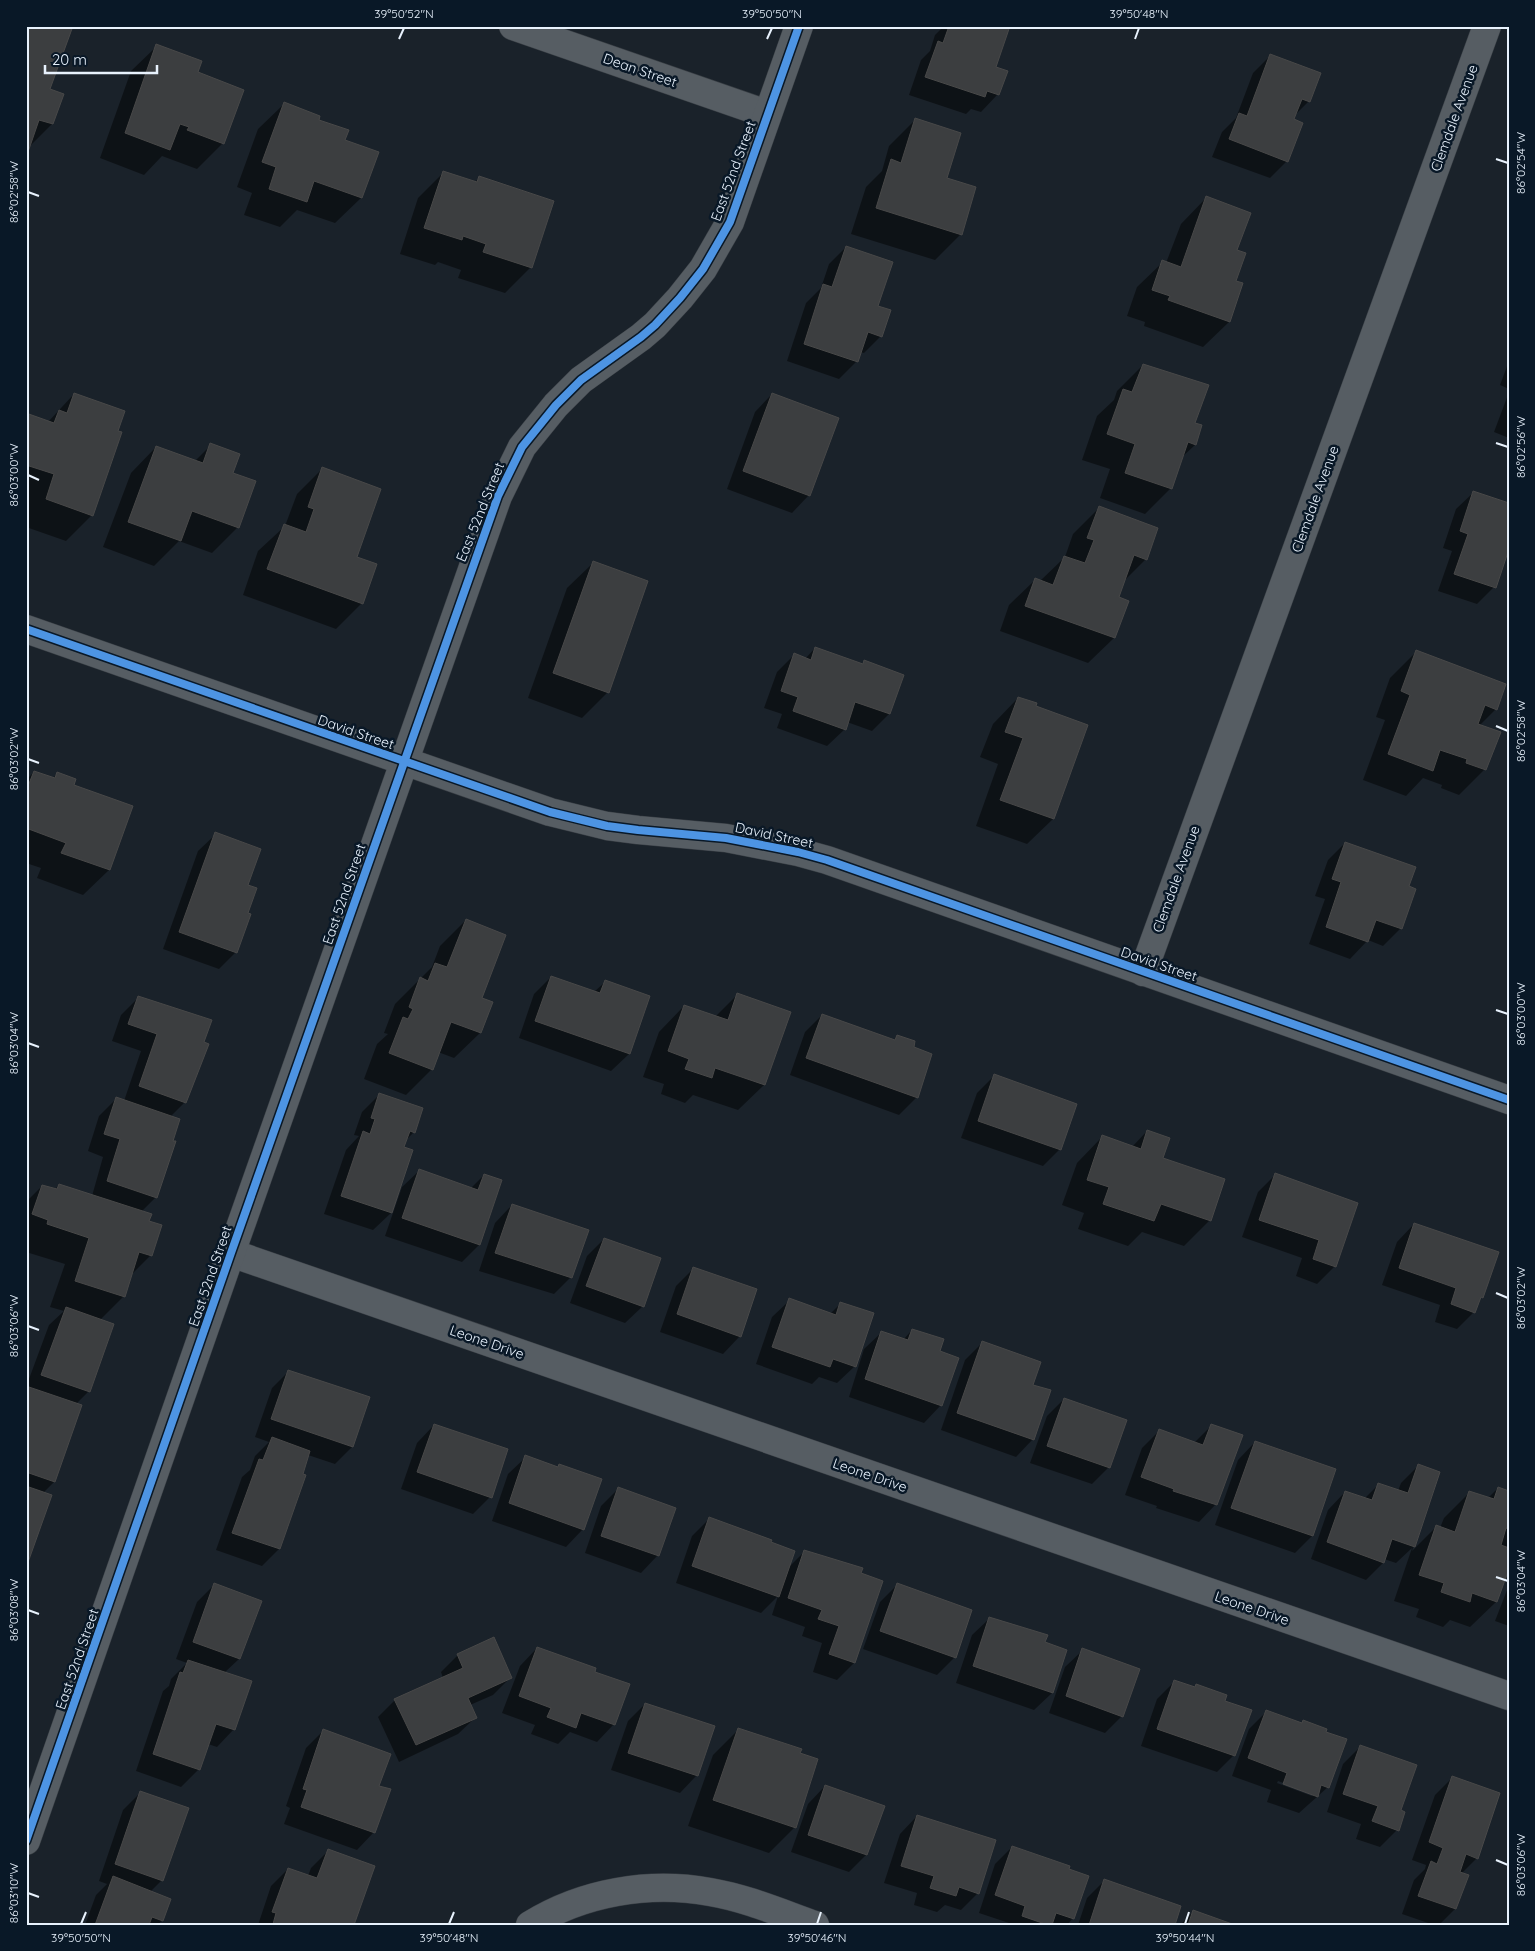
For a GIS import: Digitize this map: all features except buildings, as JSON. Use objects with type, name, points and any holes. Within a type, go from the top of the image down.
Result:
[{"type":"street","name":"Dean Street","points":[[513,26],[767,114]]},
{"type":"street","name":"East 52nd Street","points":[[26,1841],[491,512],[522,447],[556,405],[581,380],[655,325],[703,270],[730,222],[799,26]]},
{"type":"street","name":"Clemdale Avenue","points":[[1142,972],[1487,26]]},
{"type":"street","name":"David Street","points":[[26,629],[534,808],[607,826],[726,838],[798,852],[827,860],[1509,1100]]},
{"type":"street","name":"Leone Drive","points":[[231,1253],[1509,1696]]},
{"type":"street","points":[[530,1925],[566,1907],[600,1896],[636,1889],[672,1887],[737,1898],[815,1925]]},
{"type":"cycle path","points":[[26,1841],[498,496],[522,447],[556,405],[581,380],[655,325],[703,269],[730,222],[799,26]]},
{"type":"cycle path","points":[[26,629],[550,812],[607,826],[726,838],[798,852],[827,860],[1509,1100]]}]
